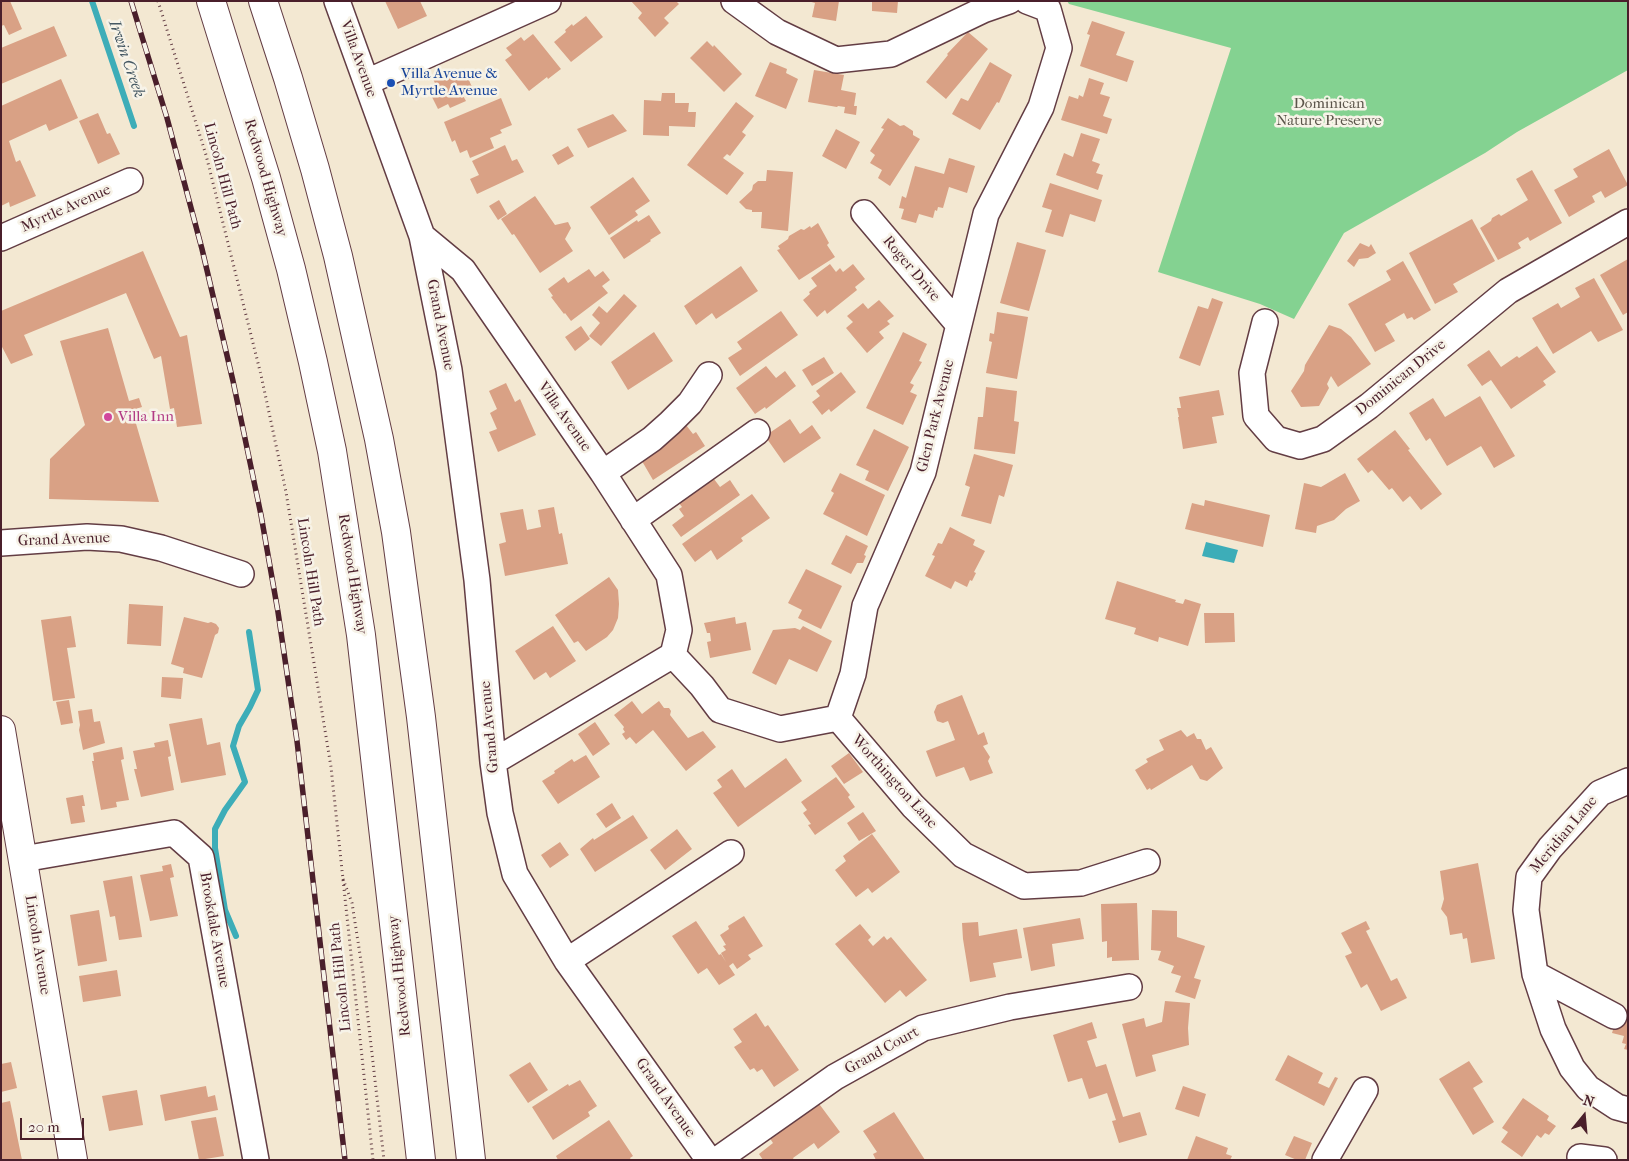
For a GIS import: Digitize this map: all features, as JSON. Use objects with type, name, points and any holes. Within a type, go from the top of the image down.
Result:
[{"type":"main road","name":"Redwood Highway","points":[[211,1],[269,187],[300,306],[332,451],[361,635],[421,1160]]},
{"type":"main road","points":[[262,1],[316,169],[338,256],[379,439],[391,504],[410,623],[470,1160]]},
{"type":"main road","name":"Lincoln Avenue","points":[[1,730],[73,1160]]},
{"type":"street","name":"Villa Avenue","points":[[337,1],[422,236],[463,270],[604,473],[669,575],[679,630],[673,654]]},
{"type":"street","points":[[366,82],[548,1]]},
{"type":"street","points":[[734,1],[776,32],[836,60],[891,54],[983,10],[1009,1]]},
{"type":"street","name":"Glen Park Avenue","points":[[838,718],[853,674],[865,606],[923,472],[986,214],[1041,108],[1059,48],[1048,10],[1027,1]]},
{"type":"street","name":"Myrtle Avenue","points":[[1,238],[130,181]]},
{"type":"street","name":"Roger Drive","points":[[864,213],[958,324]]},
{"type":"street","name":"Dominican Drive","points":[[1265,322],[1252,373],[1256,416],[1276,439],[1300,446],[1323,439],[1369,406],[1508,291],[1628,222]]},
{"type":"street","name":"Grand Avenue","points":[[422,236],[449,370],[477,580],[493,762],[500,813],[515,874],[567,961],[709,1160]]},
{"type":"street","points":[[604,473],[670,424],[690,403],[709,375]]},
{"type":"street","points":[[633,520],[757,432]]},
{"type":"street","name":"Grand Avenue","points":[[1,543],[70,537],[121,539],[161,548],[241,574]]},
{"type":"street","points":[[493,762],[673,654],[702,686],[720,710],[780,728],[838,718]]},
{"type":"street","name":"Worthington Lane","points":[[838,718],[913,806],[964,855],[1024,886],[1081,883],[1147,862]]},
{"type":"street","name":"Meridian Lane","points":[[1628,781],[1600,793],[1550,848],[1529,877],[1526,910],[1535,974],[1553,1029],[1572,1068],[1588,1088],[1617,1107],[1628,1110]]},
{"type":"street","name":"Brookdale Avenue","points":[[23,859],[174,833],[201,857],[256,1160]]},
{"type":"street","points":[[567,961],[731,853]]},
{"type":"street","points":[[1535,974],[1614,1016]]},
{"type":"street","name":"Grand Court","points":[[717,1160],[835,1077],[923,1028],[1010,1007],[1129,987]]},
{"type":"street","points":[[1325,1160],[1365,1090]]},
{"type":"path","name":"Lincoln Hill Path","points":[[158,1],[206,155],[261,375],[280,463],[331,767],[373,1160]]},
{"type":"path","points":[[341,874],[354,912],[384,1160]]},
{"type":"green space","name":"Dominican Nature Preserve","points":[[1067,1],[1628,1],[1628,70],[1344,233],[1294,319],[1260,304],[1158,272],[1231,48],[1069,4]]},
{"type":"water","points":[[1206,542],[1238,550],[1234,563],[1202,556]]},
{"type":"building","points":[[1,1],[10,1],[22,29],[9,35],[4,25],[1,26]]},
{"type":"building","points":[[385,1],[420,1],[427,16],[398,29]]},
{"type":"building","points":[[631,1],[676,1],[679,4],[664,18],[669,23],[655,37],[638,18],[642,13]]},
{"type":"building","points":[[808,1],[839,1],[836,21],[812,17],[815,3]]},
{"type":"building","points":[[872,1],[898,1],[897,13],[872,11]]},
{"type":"building","points":[[586,16],[603,37],[571,62],[554,42],[572,24],[573,26]]},
{"type":"building","points":[[1092,21],[1125,32],[1116,55],[1134,61],[1127,82],[1080,66],[1090,35],[1087,34]]},
{"type":"building","points":[[54,26],[67,56],[1,84],[1,48]]},
{"type":"building","points":[[968,32],[988,49],[946,99],[926,82],[947,54]]},
{"type":"building","points":[[533,34],[561,69],[529,91],[505,60],[512,55],[506,48],[521,37],[524,41]]},
{"type":"building","points":[[707,41],[713,47],[714,45],[742,74],[724,92],[690,58]]},
{"type":"building","points":[[770,62],[787,69],[786,73],[798,79],[786,109],[755,96]]},
{"type":"building","points":[[990,62],[1012,75],[999,103],[997,102],[980,130],[952,114],[961,98],[968,101]]},
{"type":"building","points":[[814,70],[844,75],[841,90],[856,93],[854,106],[857,106],[856,115],[844,113],[845,107],[808,102]]},
{"type":"building","points":[[449,71],[453,79],[461,75],[464,80],[468,78],[472,87],[461,92],[466,101],[450,108],[448,104],[438,109],[427,87],[435,83],[433,79]]},
{"type":"building","points":[[1089,78],[1104,83],[1100,94],[1110,97],[1103,116],[1112,119],[1107,134],[1061,120],[1069,96],[1078,99],[1079,95],[1083,97]]},
{"type":"building","points":[[61,79],[78,118],[49,131],[46,124],[9,141],[16,162],[20,160],[36,196],[10,207],[9,202],[1,206],[1,106]]},
{"type":"building","points":[[662,93],[675,93],[675,103],[689,103],[688,112],[696,112],[695,127],[669,126],[669,136],[643,135],[644,100],[661,101]]},
{"type":"building","points":[[501,98],[512,125],[500,130],[502,133],[490,138],[494,148],[470,158],[467,150],[460,153],[455,140],[452,142],[444,122]]},
{"type":"building","points":[[736,102],[754,116],[742,132],[746,135],[730,156],[727,154],[723,158],[744,173],[727,195],[687,165]]},
{"type":"building","points":[[98,113],[107,134],[110,133],[120,154],[98,164],[79,121]]},
{"type":"building","points":[[613,114],[627,131],[588,148],[577,129]]},
{"type":"building","points":[[888,118],[900,126],[904,125],[913,131],[913,135],[920,139],[890,186],[878,178],[882,170],[870,163],[875,155],[870,151],[884,129],[881,128]]},
{"type":"building","points":[[836,129],[860,142],[846,169],[822,156]]},
{"type":"building","points":[[1081,133],[1100,139],[1092,161],[1100,164],[1096,173],[1103,175],[1098,190],[1056,175],[1064,153],[1073,157]]},
{"type":"building","points":[[505,145],[512,161],[517,159],[524,172],[477,194],[470,179],[479,175],[472,161]]},
{"type":"building","points":[[568,146],[574,156],[558,165],[552,155]]},
{"type":"building","points":[[1609,149],[1628,185],[1605,198],[1601,191],[1592,196],[1595,202],[1569,217],[1554,190],[1578,177],[1573,169]]},
{"type":"building","points":[[949,158],[975,166],[967,193],[949,187],[943,208],[938,207],[937,211],[935,210],[933,218],[919,214],[916,223],[901,219],[904,209],[899,208],[902,196],[906,198],[915,166],[944,174]]},
{"type":"building","points":[[767,170],[793,172],[788,231],[761,228],[762,212],[752,212],[752,210],[746,209],[739,202],[752,190],[753,185],[758,181],[766,181]]},
{"type":"building","points":[[1532,170],[1562,223],[1530,241],[1528,237],[1518,243],[1521,248],[1498,260],[1480,228],[1491,221],[1492,218],[1499,214],[1501,216],[1528,200],[1516,179]]},
{"type":"building","points":[[633,177],[650,201],[635,211],[638,215],[609,235],[590,207]]},
{"type":"building","points":[[1050,183],[1102,200],[1095,222],[1070,214],[1063,237],[1045,232],[1052,210],[1042,207]]},
{"type":"building","points":[[535,196],[555,225],[568,222],[571,228],[565,239],[573,251],[540,273],[514,234],[512,235],[501,219]]},
{"type":"building","points":[[499,200],[507,214],[498,220],[489,206]]},
{"type":"building","points":[[649,215],[661,233],[624,259],[610,238],[637,220],[638,222]]},
{"type":"building","points":[[1472,219],[1495,261],[1453,284],[1458,292],[1435,304],[1409,253]]},
{"type":"building","points":[[818,223],[829,243],[827,245],[835,257],[799,280],[777,250],[780,249],[778,246],[788,239],[789,236],[801,229],[804,230],[810,226],[811,228]]},
{"type":"building","points":[[1017,242],[1046,250],[1029,311],[1000,303]]},
{"type":"building","points":[[1360,243],[1369,247],[1371,244],[1376,253],[1368,258],[1359,259],[1354,267],[1347,261]]},
{"type":"building","points":[[143,251],[180,337],[187,335],[202,424],[177,427],[174,408],[170,409],[161,356],[154,359],[126,293],[24,335],[33,355],[11,364],[1,345],[1,311]]},
{"type":"building","points":[[1628,259],[1628,312],[1623,315],[1600,275]]},
{"type":"building","points":[[1403,261],[1431,310],[1414,320],[1412,317],[1407,319],[1404,313],[1385,324],[1395,341],[1375,352],[1348,304],[1391,280],[1386,271]]},
{"type":"building","points":[[830,264],[836,272],[840,268],[843,272],[853,264],[865,279],[855,287],[857,290],[827,314],[825,310],[817,317],[803,300],[817,286],[811,278]]},
{"type":"building","points":[[741,266],[758,291],[716,319],[712,313],[696,325],[684,306]]},
{"type":"building","points":[[589,269],[595,277],[603,271],[610,280],[602,286],[608,293],[571,321],[551,297],[553,296],[548,289],[564,277],[568,283]]},
{"type":"building","points":[[1594,278],[1623,330],[1598,342],[1591,331],[1553,354],[1532,318],[1558,303],[1561,308],[1580,297],[1575,288]]},
{"type":"building","points":[[624,294],[637,306],[601,346],[589,336],[600,323],[592,315],[599,306],[607,313]]},
{"type":"building","points":[[1212,298],[1223,302],[1200,366],[1179,358],[1198,306],[1208,309]]},
{"type":"building","points":[[879,300],[894,316],[887,321],[890,324],[879,332],[884,338],[867,353],[846,328],[853,322],[847,316],[863,303],[868,309]]},
{"type":"building","points":[[781,311],[798,335],[740,376],[728,358],[742,349],[737,342]]},
{"type":"building","points":[[997,312],[1028,317],[1017,379],[986,373],[992,342],[989,341],[990,333],[994,334]]},
{"type":"building","points":[[1329,325],[1341,329],[1351,337],[1371,364],[1338,387],[1331,376],[1327,384],[1329,388],[1319,406],[1301,407],[1291,391]]},
{"type":"building","points":[[581,326],[590,339],[575,351],[565,337]]},
{"type":"building","name":"Villa Inn","points":[[108,328],[129,401],[139,398],[142,407],[132,410],[159,502],[49,499],[50,459],[85,425],[60,341]]},
{"type":"building","points":[[654,332],[673,361],[628,390],[611,362]]},
{"type":"building","points":[[903,332],[927,344],[919,361],[922,362],[910,383],[914,385],[910,392],[917,395],[903,425],[866,408]]},
{"type":"building","points":[[1537,346],[1556,372],[1543,381],[1546,385],[1511,409],[1491,380],[1482,386],[1467,365],[1489,350],[1501,367]]},
{"type":"building","points":[[824,357],[834,373],[812,386],[802,370]]},
{"type":"building","points":[[766,366],[776,378],[785,371],[796,386],[766,409],[765,407],[755,414],[736,388]]},
{"type":"building","points":[[841,372],[856,392],[831,412],[829,409],[822,415],[812,402],[820,396],[816,391]]},
{"type":"building","points":[[506,383],[515,402],[520,399],[536,435],[498,452],[489,432],[497,429],[490,413],[497,409],[489,391]]},
{"type":"building","points":[[986,387],[1017,391],[1014,421],[1019,422],[1015,454],[974,449],[978,417],[983,417]]},
{"type":"building","points":[[1219,390],[1224,415],[1212,417],[1217,443],[1183,449],[1177,408],[1181,408],[1179,397]]},
{"type":"building","points":[[1480,396],[1515,456],[1494,468],[1481,446],[1447,466],[1430,438],[1426,441],[1409,413],[1433,398],[1445,417]]},
{"type":"building","points":[[790,419],[800,434],[812,425],[821,438],[784,463],[765,436]]},
{"type":"building","points":[[686,425],[693,434],[696,432],[705,446],[653,480],[639,456]]},
{"type":"building","points":[[874,429],[909,447],[888,491],[865,480],[869,471],[856,465]]},
{"type":"building","points":[[1395,430],[1442,494],[1421,510],[1410,496],[1403,502],[1392,488],[1389,490],[1372,470],[1368,473],[1357,459]]},
{"type":"building","points":[[974,454],[1013,465],[1004,497],[999,495],[991,524],[961,516],[970,487],[965,485]]},
{"type":"building","points":[[840,473],[885,495],[867,536],[823,514],[834,493],[831,491]]},
{"type":"building","points":[[1345,473],[1360,501],[1346,509],[1334,520],[1317,526],[1316,533],[1295,529],[1304,483],[1321,487]]},
{"type":"building","points":[[714,479],[720,487],[730,480],[740,495],[681,537],[672,525],[684,516],[679,509],[682,507],[679,503]]},
{"type":"building","points":[[752,494],[770,518],[741,538],[743,541],[717,560],[711,550],[695,562],[682,544]]},
{"type":"building","points":[[1205,500],[1270,515],[1263,547],[1185,529],[1192,503],[1204,506]]},
{"type":"building","points":[[554,507],[559,534],[562,533],[568,564],[505,576],[499,544],[506,542],[500,513],[523,509],[527,530],[541,527],[538,510]]},
{"type":"building","points":[[950,527],[975,540],[973,545],[985,551],[974,572],[976,573],[972,581],[970,580],[967,587],[955,581],[951,589],[925,576],[935,556],[932,555],[938,543],[942,544]]},
{"type":"building","points":[[846,535],[868,546],[863,563],[857,563],[851,574],[831,564]]},
{"type":"building","points":[[806,569],[842,586],[821,629],[798,618],[802,610],[788,603]]},
{"type":"building","points":[[609,577],[618,590],[618,618],[613,630],[607,637],[586,651],[578,641],[574,643],[555,615]]},
{"type":"building","points":[[1117,581],[1176,600],[1175,602],[1183,604],[1185,599],[1201,604],[1188,646],[1159,637],[1158,642],[1134,634],[1136,628],[1105,619]]},
{"type":"building","points":[[129,604],[163,606],[161,646],[127,644]]},
{"type":"building","points":[[1204,613],[1234,613],[1235,642],[1205,643]]},
{"type":"building","points":[[71,616],[76,647],[67,648],[75,698],[53,701],[41,620]]},
{"type":"building","points":[[184,617],[208,623],[211,622],[219,628],[218,633],[215,635],[202,678],[183,673],[184,668],[171,664]]},
{"type":"building","points":[[735,617],[736,624],[746,622],[751,650],[710,658],[707,642],[711,641],[710,633],[707,633],[704,623]]},
{"type":"building","points":[[553,626],[576,661],[550,678],[546,672],[534,680],[515,651]]},
{"type":"building","points":[[803,626],[832,641],[817,672],[789,659],[776,685],[752,673],[773,630],[795,628],[800,630]]},
{"type":"building","points":[[162,677],[183,678],[181,699],[161,697]]},
{"type":"building","points":[[962,695],[978,735],[984,732],[988,744],[983,746],[990,757],[988,761],[993,773],[970,781],[964,767],[936,777],[926,751],[955,740],[948,721],[943,723],[937,721],[934,712],[937,705]]},
{"type":"building","points":[[69,700],[73,723],[61,725],[56,702]]},
{"type":"building","points":[[632,701],[642,714],[659,701],[664,708],[669,708],[671,711],[670,715],[688,738],[703,731],[716,747],[686,771],[653,730],[636,744],[630,737],[626,740],[622,734],[625,732],[624,727],[614,715]]},
{"type":"building","points":[[92,709],[94,722],[100,721],[105,743],[83,750],[78,711]]},
{"type":"building","points":[[202,718],[207,745],[220,742],[226,775],[181,783],[169,724]]},
{"type":"building","points":[[595,722],[610,744],[593,756],[578,734]]},
{"type":"building","points":[[1181,730],[1187,737],[1194,733],[1197,739],[1201,739],[1206,750],[1211,747],[1223,768],[1207,781],[1200,779],[1192,765],[1151,790],[1150,788],[1147,790],[1135,770],[1148,762],[1146,759],[1164,750],[1159,740]]},
{"type":"building","points":[[168,740],[171,756],[168,757],[174,790],[141,797],[134,769],[137,769],[133,751],[155,747],[154,743]]},
{"type":"building","points":[[122,747],[124,759],[121,760],[129,800],[116,802],[117,807],[101,810],[92,761],[94,761],[93,753]]},
{"type":"building","points":[[849,753],[863,772],[844,784],[831,766]]},
{"type":"building","points":[[586,755],[600,777],[558,804],[542,781],[572,759],[574,762]]},
{"type":"building","points":[[786,758],[802,781],[738,827],[713,793],[722,787],[717,780],[732,769],[745,788]]},
{"type":"building","points":[[836,777],[850,795],[848,797],[855,807],[815,835],[808,825],[811,824],[803,813],[807,810],[801,802]]},
{"type":"building","points":[[83,795],[85,806],[82,806],[85,822],[71,824],[66,798]]},
{"type":"building","points":[[612,803],[621,818],[606,828],[596,814]]},
{"type":"building","points":[[863,812],[876,831],[859,841],[847,823]]},
{"type":"building","points":[[633,815],[648,838],[595,872],[580,849],[593,838],[594,840]]},
{"type":"building","points":[[677,829],[692,849],[665,870],[650,850]]},
{"type":"building","points":[[872,834],[900,872],[872,893],[868,888],[856,897],[835,870],[846,861],[843,856]]},
{"type":"building","points":[[560,842],[569,855],[550,868],[541,855]]},
{"type":"building","points":[[1478,863],[1495,959],[1471,963],[1467,938],[1463,939],[1462,933],[1450,935],[1447,917],[1441,909],[1444,899],[1440,871]]},
{"type":"building","points":[[171,864],[174,877],[170,878],[178,916],[150,921],[140,875],[163,871],[162,866]]},
{"type":"building","points":[[132,876],[142,937],[119,940],[115,916],[110,917],[103,881]]},
{"type":"building","points":[[1137,903],[1139,960],[1112,961],[1112,957],[1107,958],[1107,941],[1102,942],[1101,904]]},
{"type":"building","points":[[99,910],[107,961],[78,966],[70,915]]},
{"type":"building","points":[[1152,910],[1177,911],[1177,937],[1205,946],[1194,978],[1201,980],[1195,999],[1175,992],[1181,976],[1171,973],[1174,966],[1158,960],[1161,951],[1151,950]]},
{"type":"building","points":[[744,916],[763,946],[748,955],[751,959],[737,969],[733,963],[729,966],[735,975],[719,985],[707,968],[698,974],[672,936],[696,921],[719,955],[721,954],[726,962],[721,953],[726,950],[723,946],[726,945],[720,935],[729,929],[728,926]]},
{"type":"building","points":[[1080,918],[1084,939],[1052,944],[1055,966],[1031,971],[1023,928]]},
{"type":"building","points":[[1366,921],[1370,929],[1366,931],[1391,981],[1397,978],[1407,998],[1381,1011],[1367,984],[1361,988],[1345,956],[1352,953],[1341,933]]},
{"type":"building","points":[[978,922],[979,936],[1017,929],[1022,958],[993,963],[996,977],[970,982],[962,923]]},
{"type":"building","points":[[860,924],[871,937],[868,940],[873,946],[884,936],[887,940],[891,937],[927,980],[906,997],[900,990],[885,1003],[835,944]]},
{"type":"building","points":[[117,970],[121,996],[83,1002],[79,976]]},
{"type":"building","points":[[1165,1001],[1190,1003],[1189,1045],[1152,1055],[1156,1071],[1136,1077],[1122,1024],[1144,1018],[1146,1027],[1162,1022]]},
{"type":"building","points":[[1620,1007],[1628,1010],[1628,1050],[1624,1049],[1626,1044],[1622,1043],[1624,1036],[1612,1033]]},
{"type":"building","points":[[756,1013],[765,1027],[768,1025],[799,1070],[774,1087],[762,1069],[757,1072],[754,1068],[750,1070],[734,1047],[742,1042],[733,1029]]},
{"type":"building","points":[[1092,1022],[1097,1038],[1087,1041],[1096,1067],[1106,1064],[1123,1117],[1140,1112],[1147,1135],[1119,1143],[1112,1121],[1116,1120],[1107,1093],[1089,1099],[1082,1078],[1068,1082],[1053,1035]]},
{"type":"building","points":[[1288,1055],[1323,1073],[1318,1083],[1329,1088],[1335,1077],[1338,1078],[1324,1106],[1275,1080]]},
{"type":"building","points":[[1469,1061],[1483,1082],[1473,1088],[1494,1122],[1473,1135],[1439,1079]]},
{"type":"building","points":[[11,1062],[17,1088],[1,1092],[1,1064]]},
{"type":"building","points":[[530,1062],[548,1090],[528,1103],[509,1075]]},
{"type":"building","points":[[580,1080],[597,1106],[588,1112],[590,1116],[553,1140],[532,1107],[568,1084],[569,1086]]},
{"type":"building","points":[[206,1086],[208,1097],[215,1095],[218,1110],[165,1121],[160,1095]]},
{"type":"building","points":[[1183,1086],[1206,1094],[1199,1117],[1175,1109]]},
{"type":"building","points":[[137,1090],[143,1125],[109,1131],[102,1096]]},
{"type":"building","points":[[1523,1098],[1549,1116],[1547,1120],[1556,1126],[1549,1135],[1545,1133],[1541,1138],[1537,1135],[1522,1157],[1501,1142],[1508,1132],[1502,1128]]},
{"type":"building","points":[[10,1101],[22,1160],[1,1160],[1,1103]]},
{"type":"building","points":[[817,1101],[840,1132],[818,1149],[814,1143],[793,1158],[794,1160],[763,1160],[759,1154],[773,1143],[769,1137]]},
{"type":"building","points":[[894,1112],[925,1160],[876,1160],[873,1154],[877,1152],[863,1131]]},
{"type":"building","points":[[216,1117],[224,1156],[199,1160],[191,1121]]},
{"type":"building","points":[[609,1120],[633,1156],[630,1158],[631,1160],[558,1160],[556,1156]]},
{"type":"building","points":[[1196,1136],[1228,1148],[1226,1154],[1232,1156],[1230,1160],[1187,1160]]},
{"type":"building","points":[[1294,1136],[1312,1143],[1305,1160],[1297,1160],[1285,1155]]},
{"type":"waterway","name":"Irwin Creek","points":[[92,1],[134,126]]},
{"type":"waterway","name":"Irwin Creek","points":[[236,936],[225,910],[215,848],[215,829],[225,810],[245,782],[233,746],[239,726],[258,690],[249,632]]},
{"type":"railway","points":[[131,1],[167,118],[202,249],[233,381],[261,515],[278,612],[297,741],[345,1160]]},
{"type":"place","name":"Villa Avenue & Myrtle Avenue","points":[[391,83]]},
{"type":"place","name":"Villa Inn","points":[[108,417]]}]
